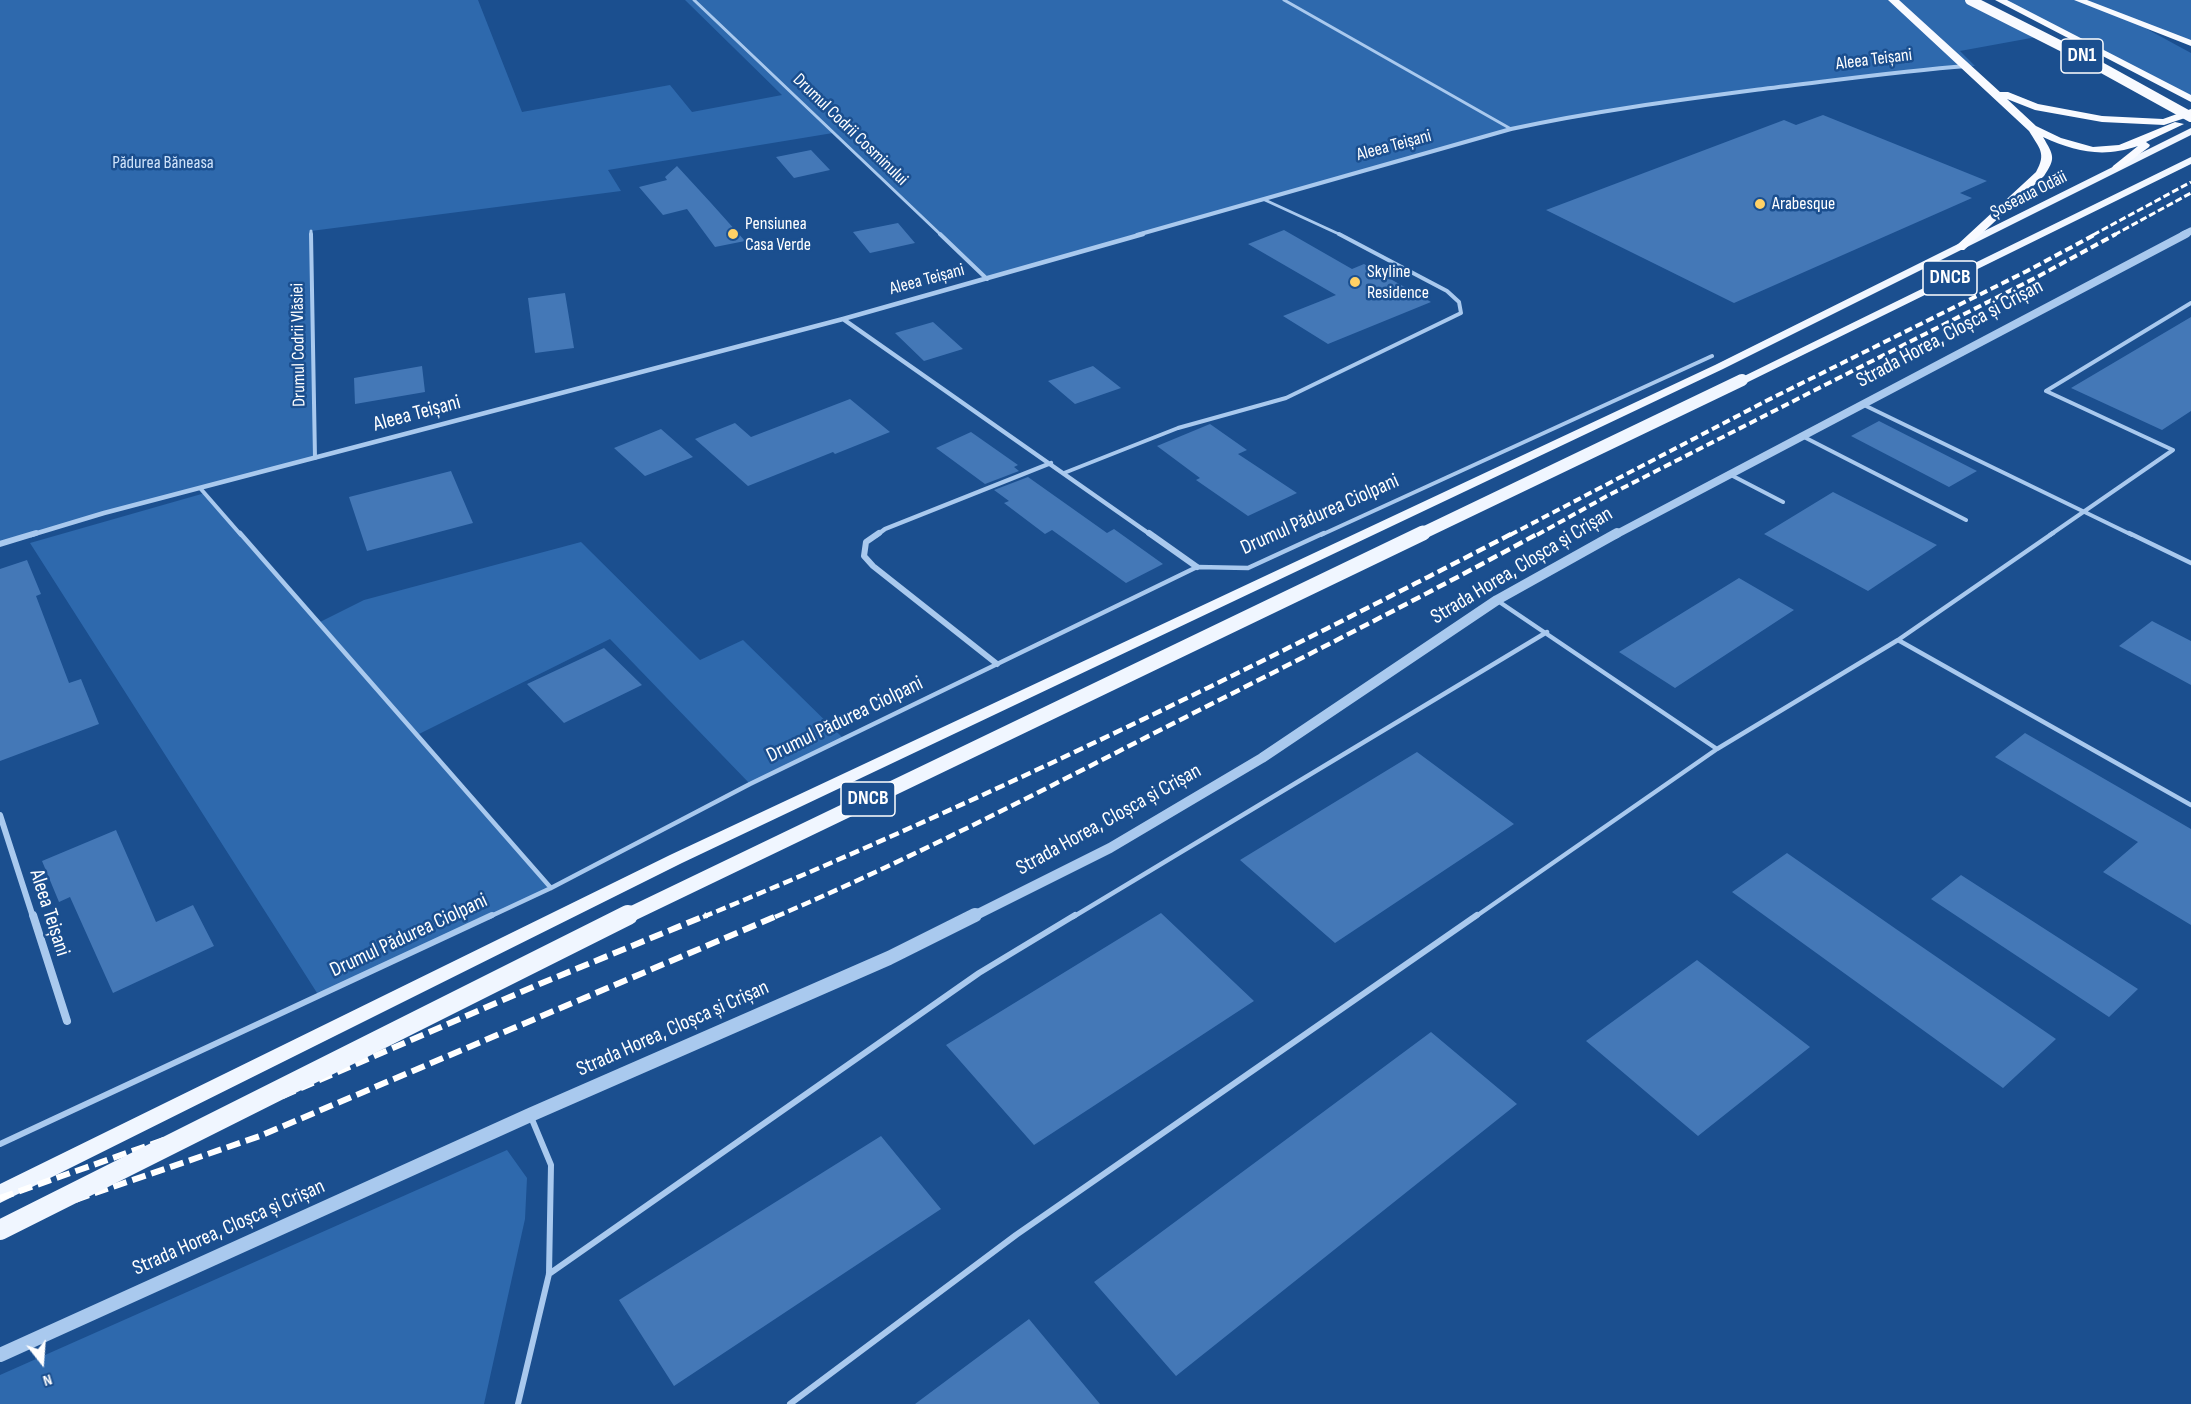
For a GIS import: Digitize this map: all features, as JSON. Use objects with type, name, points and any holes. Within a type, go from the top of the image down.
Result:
[{"type":"highway","points":[[1893,0],[2038,131],[2070,146],[2102,152],[2123,149],[2191,112]]},
{"type":"highway","name":"DN1","points":[[1971,0],[2077,54],[2191,118]]},
{"type":"highway","name":"DN1","points":[[2000,0],[2191,99]]},
{"type":"highway","points":[[2079,0],[2191,44]]},
{"type":"highway","points":[[2140,25],[2191,53]]},
{"type":"highway","points":[[1990,86],[2020,102],[2065,114],[2115,134],[2117,140],[2110,144],[2095,146],[2038,131]]},
{"type":"highway","points":[[2065,114],[2163,127]]},
{"type":"highway","points":[[2116,168],[2163,127],[2191,118]]},
{"type":"highway","points":[[1960,248],[2030,184],[2045,167],[2048,161],[2047,152],[2038,131]]},
{"type":"main road","name":"Șoseaua Odăii","points":[[1715,361],[1881,287],[2191,131]]},
{"type":"main road","name":"DNCB","points":[[0,1230],[693,883],[1742,380],[2191,160]]},
{"type":"main road","name":"DNCB","points":[[0,1194],[676,859],[1715,361]]},
{"type":"street","name":"Aleea Teișani","points":[[0,544],[200,488],[843,319],[1511,129],[1560,118],[1689,99],[1893,72],[1967,66]]},
{"type":"street","name":"Strada Horea, Cloșca și Crișan","points":[[0,1355],[530,1115],[889,958],[1110,848],[1262,758],[1497,600],[1729,474],[2191,231]]},
{"type":"street","points":[[843,319],[1197,567]]},
{"type":"street","points":[[998,664],[873,566],[864,556],[866,542],[885,529],[1051,463]]},
{"type":"street","name":"Aleea Teișani","points":[[0,815],[68,1021]]},
{"type":"lane","name":"Drumul Codrii Cosminului","points":[[694,0],[987,279]]},
{"type":"lane","points":[[1284,0],[1511,129]]},
{"type":"lane","points":[[1064,473],[1178,428],[1286,398],[1461,313],[1459,302],[1447,291],[1320,224],[1264,200]]},
{"type":"lane","name":"Drumul Codrii Vlăsiei","points":[[311,231],[315,458]]},
{"type":"lane","points":[[790,1404],[1016,1235],[1717,749],[1898,640],[2087,512],[2173,450],[2046,391],[2191,303]]},
{"type":"lane","name":"Drumul Pădurea Ciolpani","points":[[0,1144],[551,888],[750,784],[1197,567],[1248,568],[1715,361]]},
{"type":"lane","points":[[1862,404],[2191,563]]},
{"type":"lane","points":[[1802,436],[1966,520]]},
{"type":"lane","points":[[1729,474],[1783,502]]},
{"type":"lane","points":[[200,488],[551,888]]},
{"type":"lane","points":[[1497,600],[1717,749]]},
{"type":"lane","points":[[549,1274],[979,973],[1547,632]]},
{"type":"lane","points":[[1898,640],[2191,805]]},
{"type":"lane","points":[[518,1404],[549,1274],[551,1165],[530,1115]]},
{"type":"green space","name":"Pădurea Băneasa","points":[[0,0],[478,0],[522,112],[670,85],[692,112],[782,95],[685,0],[1970,0],[2042,36],[1960,51],[1975,66],[1932,68],[1689,99],[1511,129],[987,279],[833,133],[608,170],[621,191],[311,231],[315,458],[104,513],[0,544]]},
{"type":"green space","points":[[2000,0],[2191,0],[2191,43],[2145,28],[2191,53],[2191,99]]},
{"type":"green space","points":[[205,493],[320,622],[364,600],[581,542],[700,660],[743,640],[844,739],[750,784],[610,639],[419,734],[551,888],[319,996],[30,543]]},
{"type":"green space","points":[[507,1150],[527,1178],[525,1219],[484,1404],[0,1404],[0,1375]]},
{"type":"building","name":"Arabesque","points":[[1823,115],[1987,181],[1960,193],[1972,198],[1734,303],[1546,210],[1784,120],[1796,125]]},
{"type":"building","points":[[811,150],[830,170],[794,178],[776,157]]},
{"type":"building","points":[[677,166],[745,241],[715,247],[687,209],[663,215],[639,187],[667,180],[665,177]]},
{"type":"building","points":[[898,223],[915,243],[870,253],[853,232]]},
{"type":"building","name":"Skyline Residence","points":[[1284,230],[1352,269],[1364,264],[1431,302],[1328,344],[1283,316],[1336,295],[1248,244]]},
{"type":"building","points":[[565,293],[574,348],[535,353],[528,298]]},
{"type":"building","points":[[2191,317],[2191,411],[2162,430],[2071,388]]},
{"type":"building","points":[[933,322],[963,349],[924,361],[895,333]]},
{"type":"building","points":[[422,366],[425,392],[355,404],[354,378]]},
{"type":"building","points":[[1093,366],[1121,388],[1075,404],[1048,381]]},
{"type":"building","points":[[850,399],[890,432],[748,486],[695,439],[735,423],[751,437]]},
{"type":"building","points":[[1879,421],[1977,471],[1949,487],[1851,436]]},
{"type":"building","points":[[1210,424],[1247,450],[1238,454],[1297,493],[1248,516],[1196,480],[1200,478],[1157,446]]},
{"type":"building","points":[[661,429],[693,457],[645,476],[614,448]]},
{"type":"building","points":[[971,432],[1018,465],[1014,467],[1019,471],[985,484],[936,448]]},
{"type":"building","points":[[451,471],[473,523],[367,551],[349,497]]},
{"type":"building","points":[[1028,477],[1107,533],[1114,529],[1163,564],[1126,583],[1052,530],[1045,534],[1004,503],[1009,501],[994,490]]},
{"type":"building","points":[[1833,492],[1937,545],[1868,591],[1764,534]]},
{"type":"building","points":[[27,560],[41,594],[36,596],[69,683],[81,679],[99,724],[0,761],[0,569]]},
{"type":"building","points":[[1739,578],[1794,610],[1675,688],[1619,652]]},
{"type":"building","points":[[2152,621],[2191,641],[2191,685],[2119,646]]},
{"type":"building","points":[[604,648],[642,685],[564,723],[527,684]]},
{"type":"building","points":[[2025,733],[2191,829],[2191,925],[2103,872],[2138,842],[1995,757]]},
{"type":"building","points":[[1417,752],[1514,824],[1335,943],[1240,860]]},
{"type":"building","points":[[116,830],[156,922],[193,905],[214,946],[113,993],[70,897],[59,902],[42,861]]},
{"type":"building","points":[[1787,853],[2056,1039],[2003,1088],[1732,892]]},
{"type":"building","points":[[1961,875],[2138,989],[2109,1017],[1931,899]]},
{"type":"building","points":[[1161,913],[1254,1001],[1034,1145],[946,1045]]},
{"type":"building","points":[[1697,960],[1810,1047],[1698,1136],[1586,1041]]},
{"type":"building","points":[[1431,1032],[1517,1104],[1176,1376],[1094,1282]]},
{"type":"building","points":[[881,1136],[941,1209],[674,1386],[619,1300]]},
{"type":"building","points":[[1029,1319],[1100,1404],[915,1404]]},
{"type":"railway","points":[[2093,235],[2191,182]]},
{"type":"railway","points":[[2114,235],[2191,193]]},
{"type":"railway","points":[[1510,535],[1766,401],[2027,271],[2096,234]]},
{"type":"railway","points":[[1537,535],[1607,496],[2039,276],[2116,234]]},
{"type":"railway","points":[[703,917],[1011,782],[1314,635],[1513,533]]},
{"type":"railway","points":[[775,917],[876,872],[1026,799],[1357,630],[1539,533]]},
{"type":"railway","points":[[0,1198],[262,1105],[542,983],[707,915]]},
{"type":"railway","points":[[0,1226],[260,1136],[779,915]]},
{"type":"place","name":"Arabesque","points":[[1760,204]]},
{"type":"place","name":"Pensiunea Casa Verde","points":[[733,234]]},
{"type":"place","name":"Skyline Residence","points":[[1355,282]]}]
